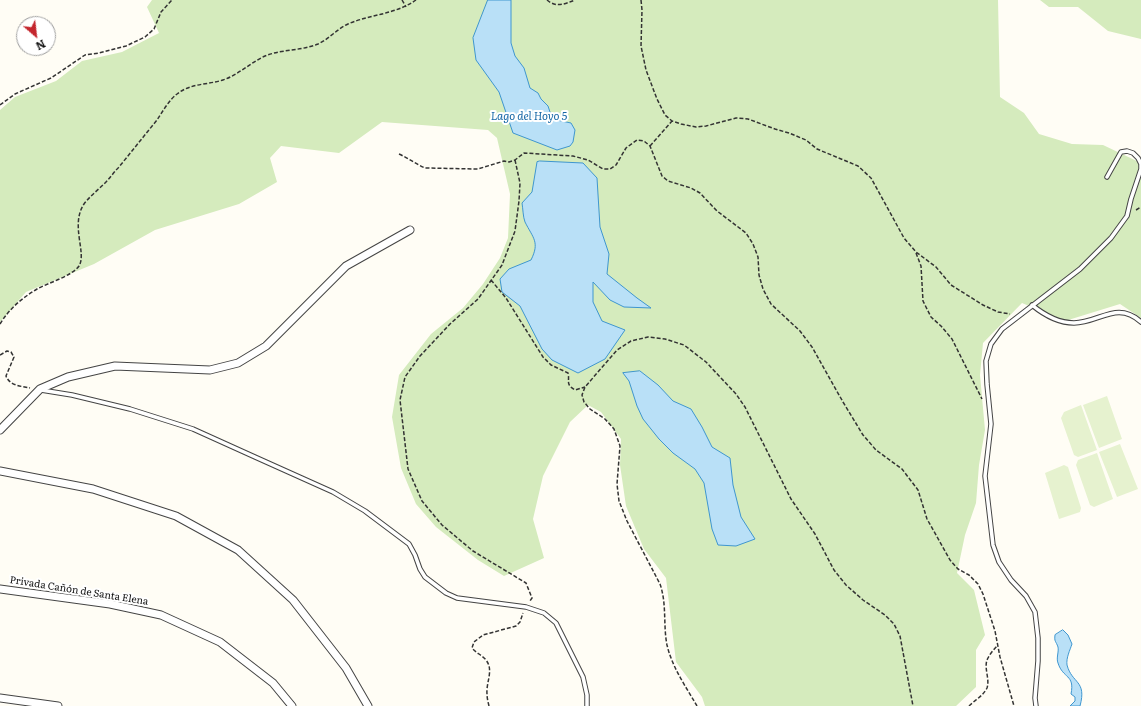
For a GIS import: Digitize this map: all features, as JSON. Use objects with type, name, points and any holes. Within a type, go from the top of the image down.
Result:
[{"type":"street","points":[[0,430],[40,389],[68,377],[115,366],[210,370],[238,363],[266,346],[346,266],[410,230]]},
{"type":"street","points":[[0,471],[93,489],[176,516],[238,550],[293,600],[346,668],[368,706]]},
{"type":"street","name":"Privada Cañón de Santa Elena","points":[[0,589],[110,604],[161,615],[220,642],[273,683],[292,706]]},
{"type":"street","points":[[0,698],[58,706]]},
{"type":"lane","points":[[1036,706],[1035,698],[1038,638],[1035,612],[1026,596],[1011,580],[999,562],[993,545],[985,476],[990,424],[986,361],[991,344],[1002,329],[1080,269],[1111,238],[1128,216],[1130,199],[1141,169],[1141,164],[1138,158],[1133,153],[1127,151],[1122,152],[1107,177]]},
{"type":"lane","points":[[1032,305],[1047,316],[1073,323],[1116,312],[1129,313],[1141,322]]},
{"type":"lane","points":[[40,389],[130,409],[193,429],[255,456],[333,492],[371,515],[409,544],[425,577],[446,594],[457,598],[526,607],[544,613],[556,623],[583,677],[587,695],[587,706]]},
{"type":"path","points":[[0,105],[15,94],[51,78],[71,66],[85,55],[126,46],[145,37],[154,29],[162,12],[172,0]]},
{"type":"path","points":[[402,0],[406,7]]},
{"type":"path","points":[[0,324],[16,304],[36,290],[74,271],[79,265],[81,259],[78,225],[79,213],[84,204],[119,166],[171,99],[178,93],[190,87],[223,80],[273,53],[318,44],[338,30],[353,22],[386,14],[406,7],[416,0]]},
{"type":"path","points":[[547,0],[551,3],[560,5],[575,0]]},
{"type":"path","points":[[641,0],[641,46],[646,70],[665,115],[672,121],[696,127],[706,126],[736,118],[748,119],[806,140],[817,149],[858,166],[871,178],[904,238],[916,252],[936,267],[951,285],[983,305],[998,312],[1018,316]]},
{"type":"path","points":[[650,146],[672,121]]},
{"type":"path","points":[[399,154],[409,158],[418,166],[425,168],[485,168],[504,161],[509,162],[515,160],[524,153],[573,156],[588,160],[603,169],[610,169],[616,165],[626,148],[631,143],[637,140],[644,141],[650,146],[662,176],[668,182],[691,188],[700,193],[721,214],[746,233],[753,244],[758,257],[759,275],[763,289],[771,304],[800,331],[812,347],[863,434],[876,450],[902,469],[918,490],[927,519],[950,560],[958,569],[969,575],[978,584],[995,631],[1014,706]]},
{"type":"path","points":[[489,706],[486,692],[489,667],[486,659],[476,653],[472,648],[474,642],[483,635],[516,626],[520,622],[526,607],[532,598],[526,583],[473,551],[442,525],[422,500],[408,469],[400,400],[406,377],[420,356],[450,324],[478,299],[502,265],[515,231],[520,183],[515,160]]},
{"type":"path","points":[[916,252],[921,266],[923,301],[931,317],[941,326],[952,340],[989,410]]},
{"type":"path","points":[[491,280],[506,298],[543,357],[551,365],[568,373],[568,382],[570,387],[575,390],[585,387]]},
{"type":"path","points":[[697,706],[674,665],[667,646],[663,594],[660,584],[627,521],[619,501],[617,484],[620,446],[614,429],[605,419],[590,409],[584,402],[582,395],[585,387],[591,379],[617,350],[631,341],[648,337],[665,339],[684,345],[706,362],[746,407],[790,499],[815,534],[834,570],[846,585],[885,615],[894,624],[900,636],[913,706]]},
{"type":"path","points":[[0,353],[7,351],[11,352],[14,357],[6,376],[8,381],[40,389]]},
{"type":"path","points":[[969,706],[980,697],[986,689],[988,681],[987,661],[998,645]]},
{"type":"green space","points":[[152,0],[998,0],[1000,97],[1024,113],[1039,134],[1072,144],[1103,145],[1141,163],[1141,318],[1120,304],[1065,321],[1022,303],[983,343],[980,375],[985,430],[979,465],[976,503],[965,535],[957,573],[974,590],[985,635],[976,650],[976,687],[956,706],[705,706],[702,697],[676,662],[666,578],[644,549],[626,506],[620,465],[621,439],[601,412],[588,405],[570,422],[543,476],[533,519],[544,558],[504,576],[478,560],[436,527],[416,504],[401,468],[392,417],[399,375],[431,334],[463,308],[483,284],[500,258],[508,238],[510,194],[497,138],[488,130],[382,122],[339,153],[281,146],[270,158],[277,182],[239,204],[155,230],[94,264],[26,292],[0,322],[0,110],[15,97],[56,81],[82,61],[122,52],[159,33],[147,7]]},
{"type":"green space","points":[[1040,0],[1141,0],[1141,39],[1108,31],[1078,7],[1049,7]]},
{"type":"green space","points":[[1107,396],[1122,439],[1099,448],[1083,405]]},
{"type":"green space","points":[[1081,405],[1097,450],[1078,457],[1074,455],[1061,418],[1064,412]]},
{"type":"green space","points":[[1120,444],[1138,489],[1117,497],[1099,452]]},
{"type":"green space","points":[[1097,453],[1113,499],[1094,507],[1090,505],[1076,465],[1078,460]]},
{"type":"green space","points":[[1064,465],[1068,467],[1081,508],[1080,512],[1059,519],[1045,473]]},
{"type":"water","name":"Lago del Hoyo 5","points":[[488,0],[511,0],[511,43],[515,56],[524,68],[530,88],[538,93],[541,99],[548,106],[551,115],[557,120],[571,123],[575,130],[573,142],[570,146],[557,150],[513,133],[499,92],[476,60],[473,38]]},
{"type":"water","points":[[537,162],[583,163],[597,178],[600,227],[609,254],[607,274],[651,308],[624,307],[610,300],[593,282],[593,302],[602,321],[625,330],[605,359],[578,373],[552,360],[542,349],[520,306],[502,292],[500,279],[509,269],[531,260],[534,254],[535,244],[533,236],[525,222],[522,203],[532,192]]},
{"type":"water","points":[[640,371],[658,385],[673,401],[691,409],[712,447],[730,458],[733,485],[741,517],[755,539],[736,546],[718,545],[712,529],[704,483],[695,469],[673,453],[659,439],[643,419],[629,381],[623,373]]},
{"type":"water","points":[[1063,630],[1068,635],[1072,644],[1067,665],[1069,671],[1082,691],[1080,706],[1070,706],[1075,701],[1075,697],[1071,694],[1071,683],[1060,668],[1057,661],[1058,647],[1055,640],[1055,635]]}]
